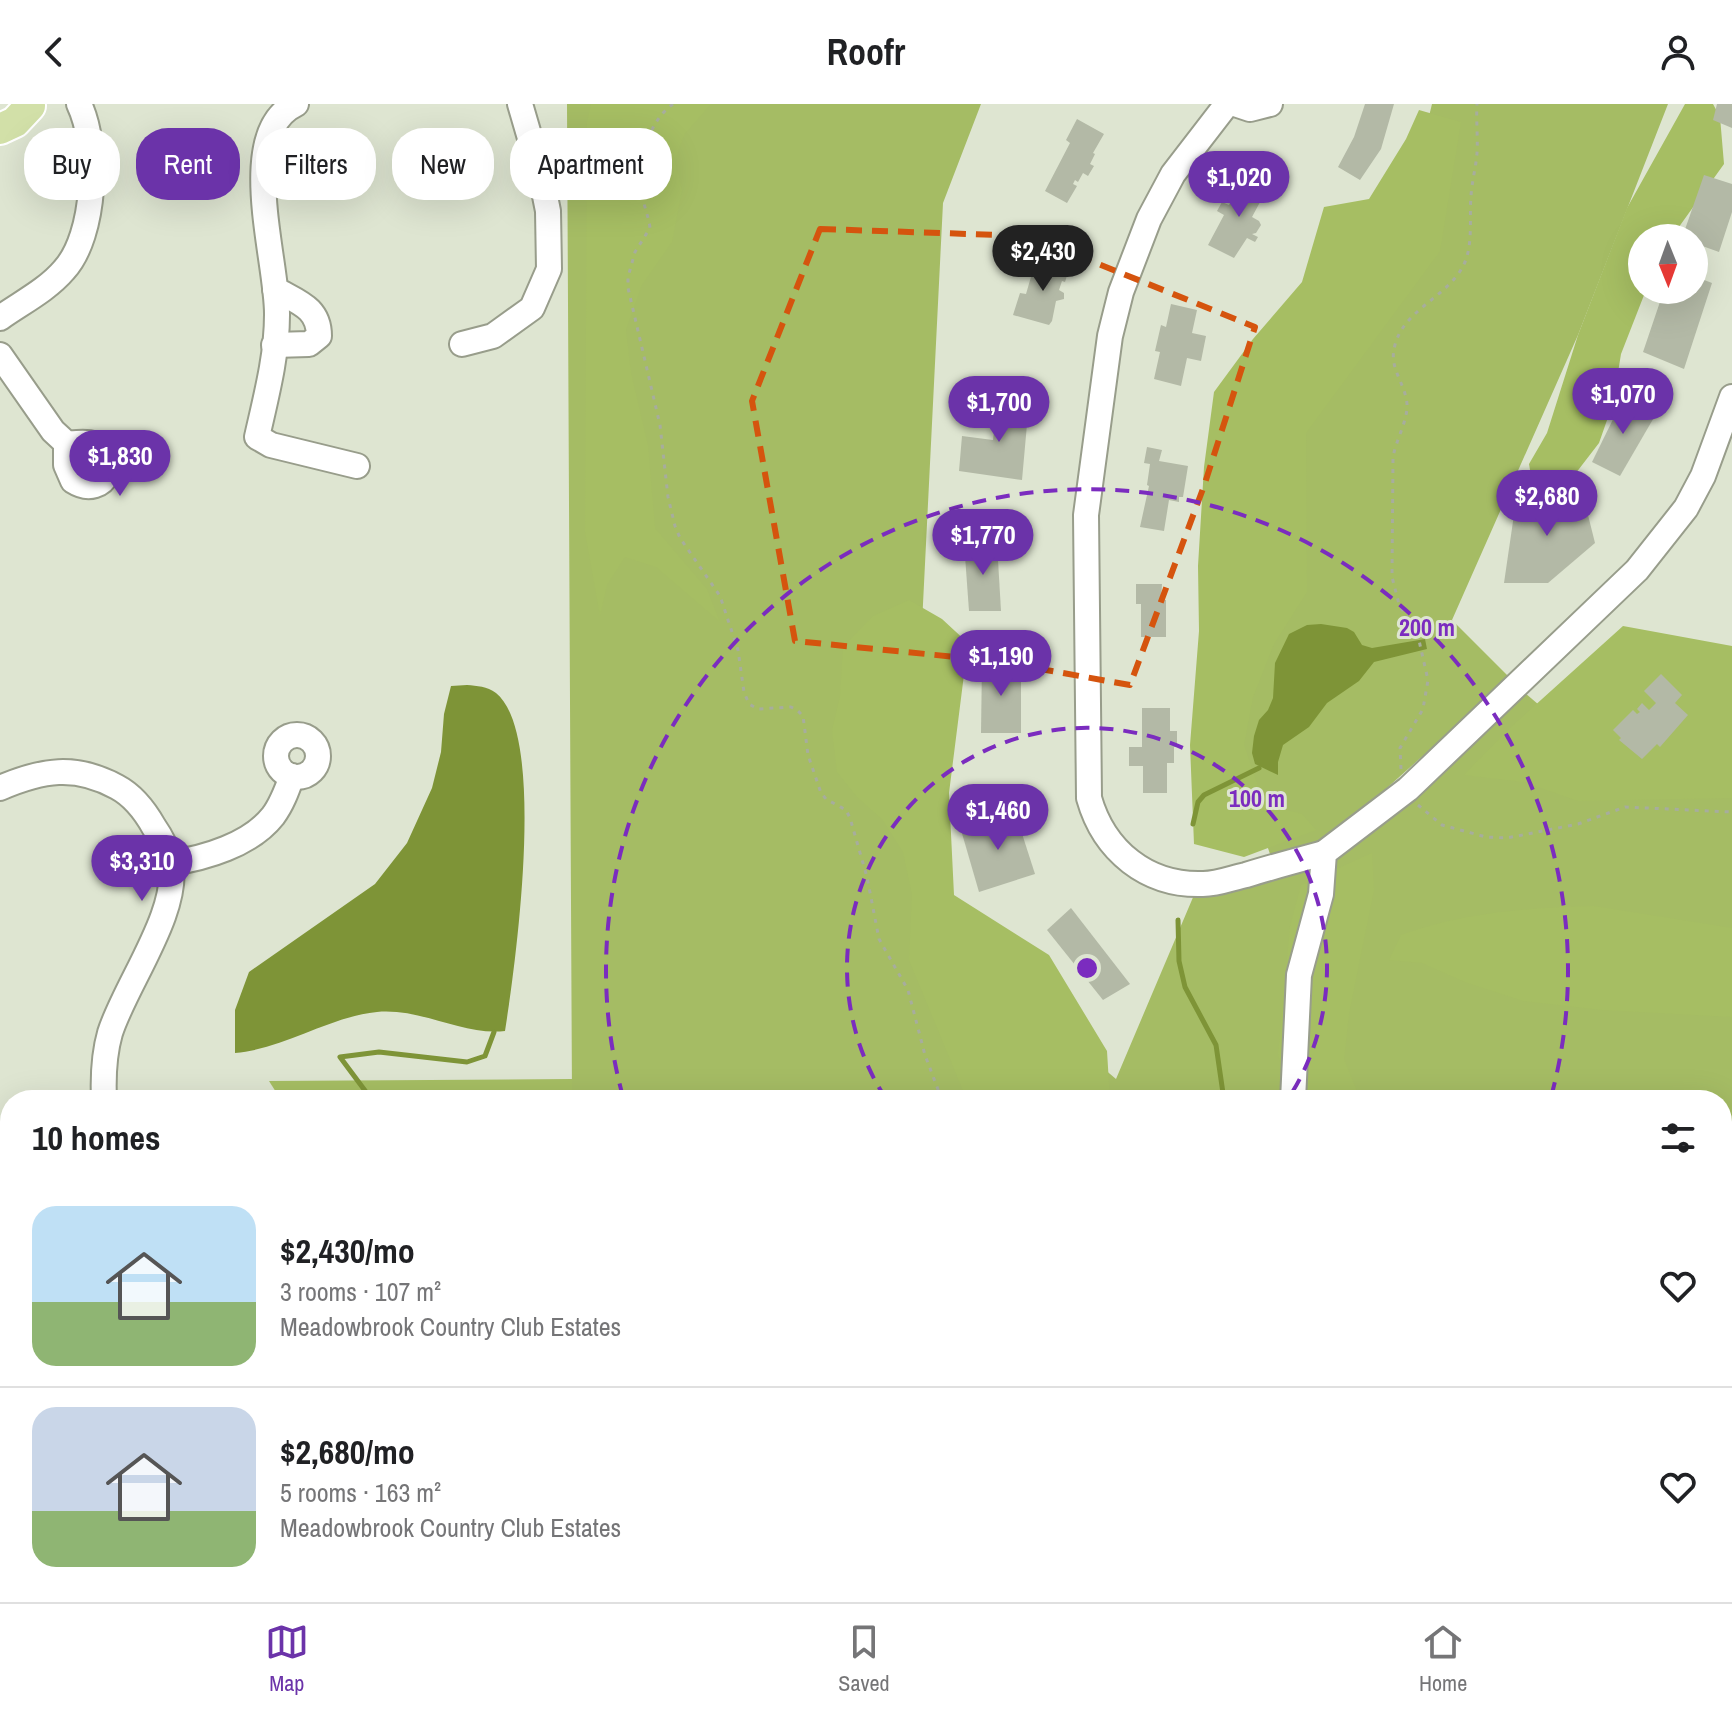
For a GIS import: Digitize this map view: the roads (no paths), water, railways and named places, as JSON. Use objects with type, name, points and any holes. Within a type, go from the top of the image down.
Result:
[{"type":"main road","points":[[0,129],[15,122],[22,106]]},
{"type":"street","points":[[0,318],[66,268],[85,225],[91,173],[89,142],[79,104]]},
{"type":"street","points":[[296,104],[290,106],[271,128],[263,158],[277,315],[257,437],[271,445],[357,466]]},
{"type":"street","points":[[462,344],[493,336],[532,308],[549,269],[548,211],[520,104]]},
{"type":"street","points":[[1227,104],[1173,174],[1149,219],[1121,292],[1110,336],[1086,515],[1089,798],[1103,834],[1118,852],[1148,873],[1186,884],[1213,884],[1324,853],[1408,789],[1637,570],[1686,508],[1703,476],[1732,397]]},
{"type":"street","points":[[1235,104],[1250,109],[1270,104]]},
{"type":"street","points":[[274,345],[309,344],[319,336],[319,323],[313,312],[275,289]]},
{"type":"street","points":[[0,355],[53,431],[66,443]]},
{"type":"street","points":[[0,788],[34,774],[55,771],[84,775],[114,785],[130,795],[142,809],[161,838],[171,863],[168,900],[161,921],[109,1035],[104,1090]]},
{"type":"street","points":[[171,863],[209,855],[249,837],[272,818],[285,798],[292,776]]},
{"type":"street","points":[[1293,1090],[1299,975],[1321,894],[1324,853]]},
{"type":"waterway","points":[[1193,824],[1198,802],[1204,795],[1259,768]]},
{"type":"waterway","points":[[1178,920],[1179,961],[1185,987],[1216,1045],[1223,1090]]},
{"type":"waterway","points":[[365,1090],[340,1057],[379,1052],[467,1062],[485,1056],[494,1032]]}]
